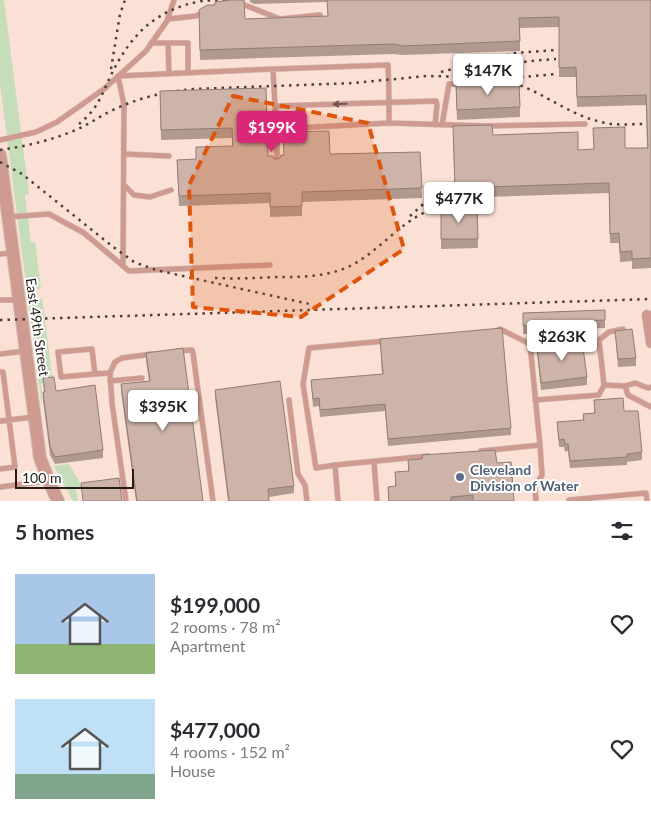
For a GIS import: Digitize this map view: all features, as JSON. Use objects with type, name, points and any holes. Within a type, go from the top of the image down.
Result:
[{"type":"street","name":"East 49th Street","points":[[0,154],[8,217],[5,233],[6,254],[19,300],[40,458],[48,481],[58,501]]},
{"type":"street","points":[[647,315],[651,343]]},
{"type":"lane","points":[[0,140],[36,132],[56,122],[104,89],[146,52],[168,19],[174,0]]},
{"type":"lane","points":[[235,5],[242,4],[280,19],[320,16]]},
{"type":"lane","points":[[168,19],[196,16],[211,8]]},
{"type":"lane","points":[[168,43],[169,74]]},
{"type":"lane","points":[[151,44],[188,43],[188,73]]},
{"type":"lane","points":[[118,76],[388,65],[389,123]]},
{"type":"lane","points":[[273,69],[277,165]]},
{"type":"lane","points":[[118,76],[124,105],[122,266]]},
{"type":"lane","points":[[442,125],[449,84],[476,84]]},
{"type":"lane","points":[[275,106],[436,101],[438,105],[435,125]]},
{"type":"lane","points":[[277,129],[389,123],[488,126],[584,124]]},
{"type":"lane","points":[[124,154],[169,156]]},
{"type":"lane","points":[[124,185],[134,195],[150,197],[171,190]]},
{"type":"lane","points":[[8,217],[49,214],[84,233],[129,271],[270,264]]},
{"type":"lane","points":[[0,300],[19,300]]},
{"type":"lane","points":[[490,330],[500,329],[530,344],[599,340],[609,332],[623,330]]},
{"type":"lane","points":[[394,340],[309,348],[303,384],[316,468],[432,456]]},
{"type":"lane","points":[[536,400],[599,395],[604,384],[599,340]]},
{"type":"lane","points":[[530,344],[542,475],[535,487],[536,501]]},
{"type":"lane","points":[[168,352],[187,349],[192,350],[193,353],[214,501]]},
{"type":"lane","points":[[95,374],[92,350],[58,352],[61,377],[110,373]]},
{"type":"lane","points":[[0,354],[26,351]]},
{"type":"lane","points":[[126,501],[112,403],[110,373],[115,362],[122,358],[159,353]]},
{"type":"lane","points":[[0,372],[3,372],[15,467],[0,469]]},
{"type":"lane","points":[[110,381],[142,378]]},
{"type":"lane","points":[[604,384],[625,386],[635,383],[648,388],[651,387]]},
{"type":"lane","points":[[625,386],[628,395],[651,407]]},
{"type":"lane","points":[[289,400],[298,474],[305,485],[307,501]]},
{"type":"lane","points":[[0,421],[35,417]]},
{"type":"lane","points":[[471,452],[540,445]]},
{"type":"lane","points":[[374,462],[377,501]]},
{"type":"lane","points":[[335,466],[338,501]]},
{"type":"lane","points":[[0,487],[48,481]]},
{"type":"lane","points":[[569,501],[646,494],[647,501]]},
{"type":"highlighted area","points":[[233,96],[368,123],[404,249],[301,317],[193,307],[189,185]]},
{"type":"green space","points":[[0,0],[4,0],[29,194],[25,195],[31,242],[35,242],[41,289],[29,289],[30,298],[42,298],[53,382],[41,384],[42,407],[0,84]]},
{"type":"green space","points":[[69,464],[83,488],[76,488],[78,501],[73,501],[54,466]]},
{"type":"building","points":[[244,0],[245,19],[328,16],[327,0],[651,0],[651,258],[632,259],[632,251],[620,252],[619,233],[610,234],[609,183],[455,188],[453,126],[492,125],[493,135],[578,132],[578,150],[594,149],[593,128],[625,127],[625,148],[648,148],[646,95],[577,97],[576,67],[559,68],[559,17],[519,18],[520,41],[403,46],[393,44],[200,50],[199,10],[207,5],[215,5],[215,2]]},
{"type":"building","points":[[519,82],[520,107],[457,110],[456,84]]},
{"type":"building","points":[[266,88],[268,156],[273,156],[274,159],[277,159],[284,155],[283,132],[329,131],[330,154],[420,152],[422,188],[302,192],[302,206],[270,207],[270,193],[179,196],[177,160],[196,159],[196,147],[233,146],[232,128],[161,130],[160,91]]},
{"type":"building","points":[[441,209],[477,209],[478,239],[441,239]]},
{"type":"building","points":[[605,310],[605,320],[551,322],[551,325],[523,326],[523,313]]},
{"type":"building","points":[[502,328],[511,428],[388,439],[385,404],[320,410],[319,398],[313,399],[311,380],[383,374],[380,339]]},
{"type":"building","points":[[632,329],[636,358],[618,359],[615,331]]},
{"type":"building","points":[[582,340],[587,377],[541,383],[537,346]]},
{"type":"building","points":[[183,348],[203,501],[137,501],[121,384],[150,381],[146,353]]},
{"type":"building","points":[[54,377],[56,391],[95,385],[103,450],[55,457],[50,447],[43,392],[45,392],[43,378]]},
{"type":"building","points":[[280,381],[294,486],[268,489],[269,501],[229,501],[215,390]]},
{"type":"building","points":[[623,398],[624,411],[638,411],[642,452],[627,454],[627,457],[570,461],[568,444],[565,444],[564,439],[559,440],[557,422],[584,420],[583,414],[595,413],[594,400]]},
{"type":"building","name":"Cleveland Division of Water","points":[[495,450],[497,463],[511,462],[514,501],[473,501],[473,495],[451,497],[451,501],[389,501],[388,487],[396,486],[395,472],[409,471],[408,460],[422,459],[422,455]]},
{"type":"building","points":[[119,478],[122,501],[83,501],[81,483]]},
{"type":"railway","points":[[111,69],[120,14],[125,0]]},
{"type":"railway","points":[[79,124],[95,107],[128,46],[148,25],[172,10],[186,5],[202,1],[237,0]]},
{"type":"railway","points":[[441,72],[515,53],[556,50]]},
{"type":"railway","points":[[465,72],[530,61],[556,59]]},
{"type":"railway","points":[[0,150],[59,136],[126,104],[159,94],[182,90],[354,83],[426,76],[510,78],[557,74]]},
{"type":"railway","points":[[506,81],[530,90],[576,113],[601,122],[624,125],[647,124]]},
{"type":"railway","points":[[0,162],[22,174],[134,262],[156,270],[314,305]]},
{"type":"railway","points":[[410,216],[430,198],[452,186]]},
{"type":"railway","points":[[215,278],[322,275],[340,270],[363,258],[420,215],[443,208],[460,207]]},
{"type":"railway","points":[[0,320],[651,299]]},
{"type":"place","name":"Cleveland Division of Water","points":[[460,477]]}]
